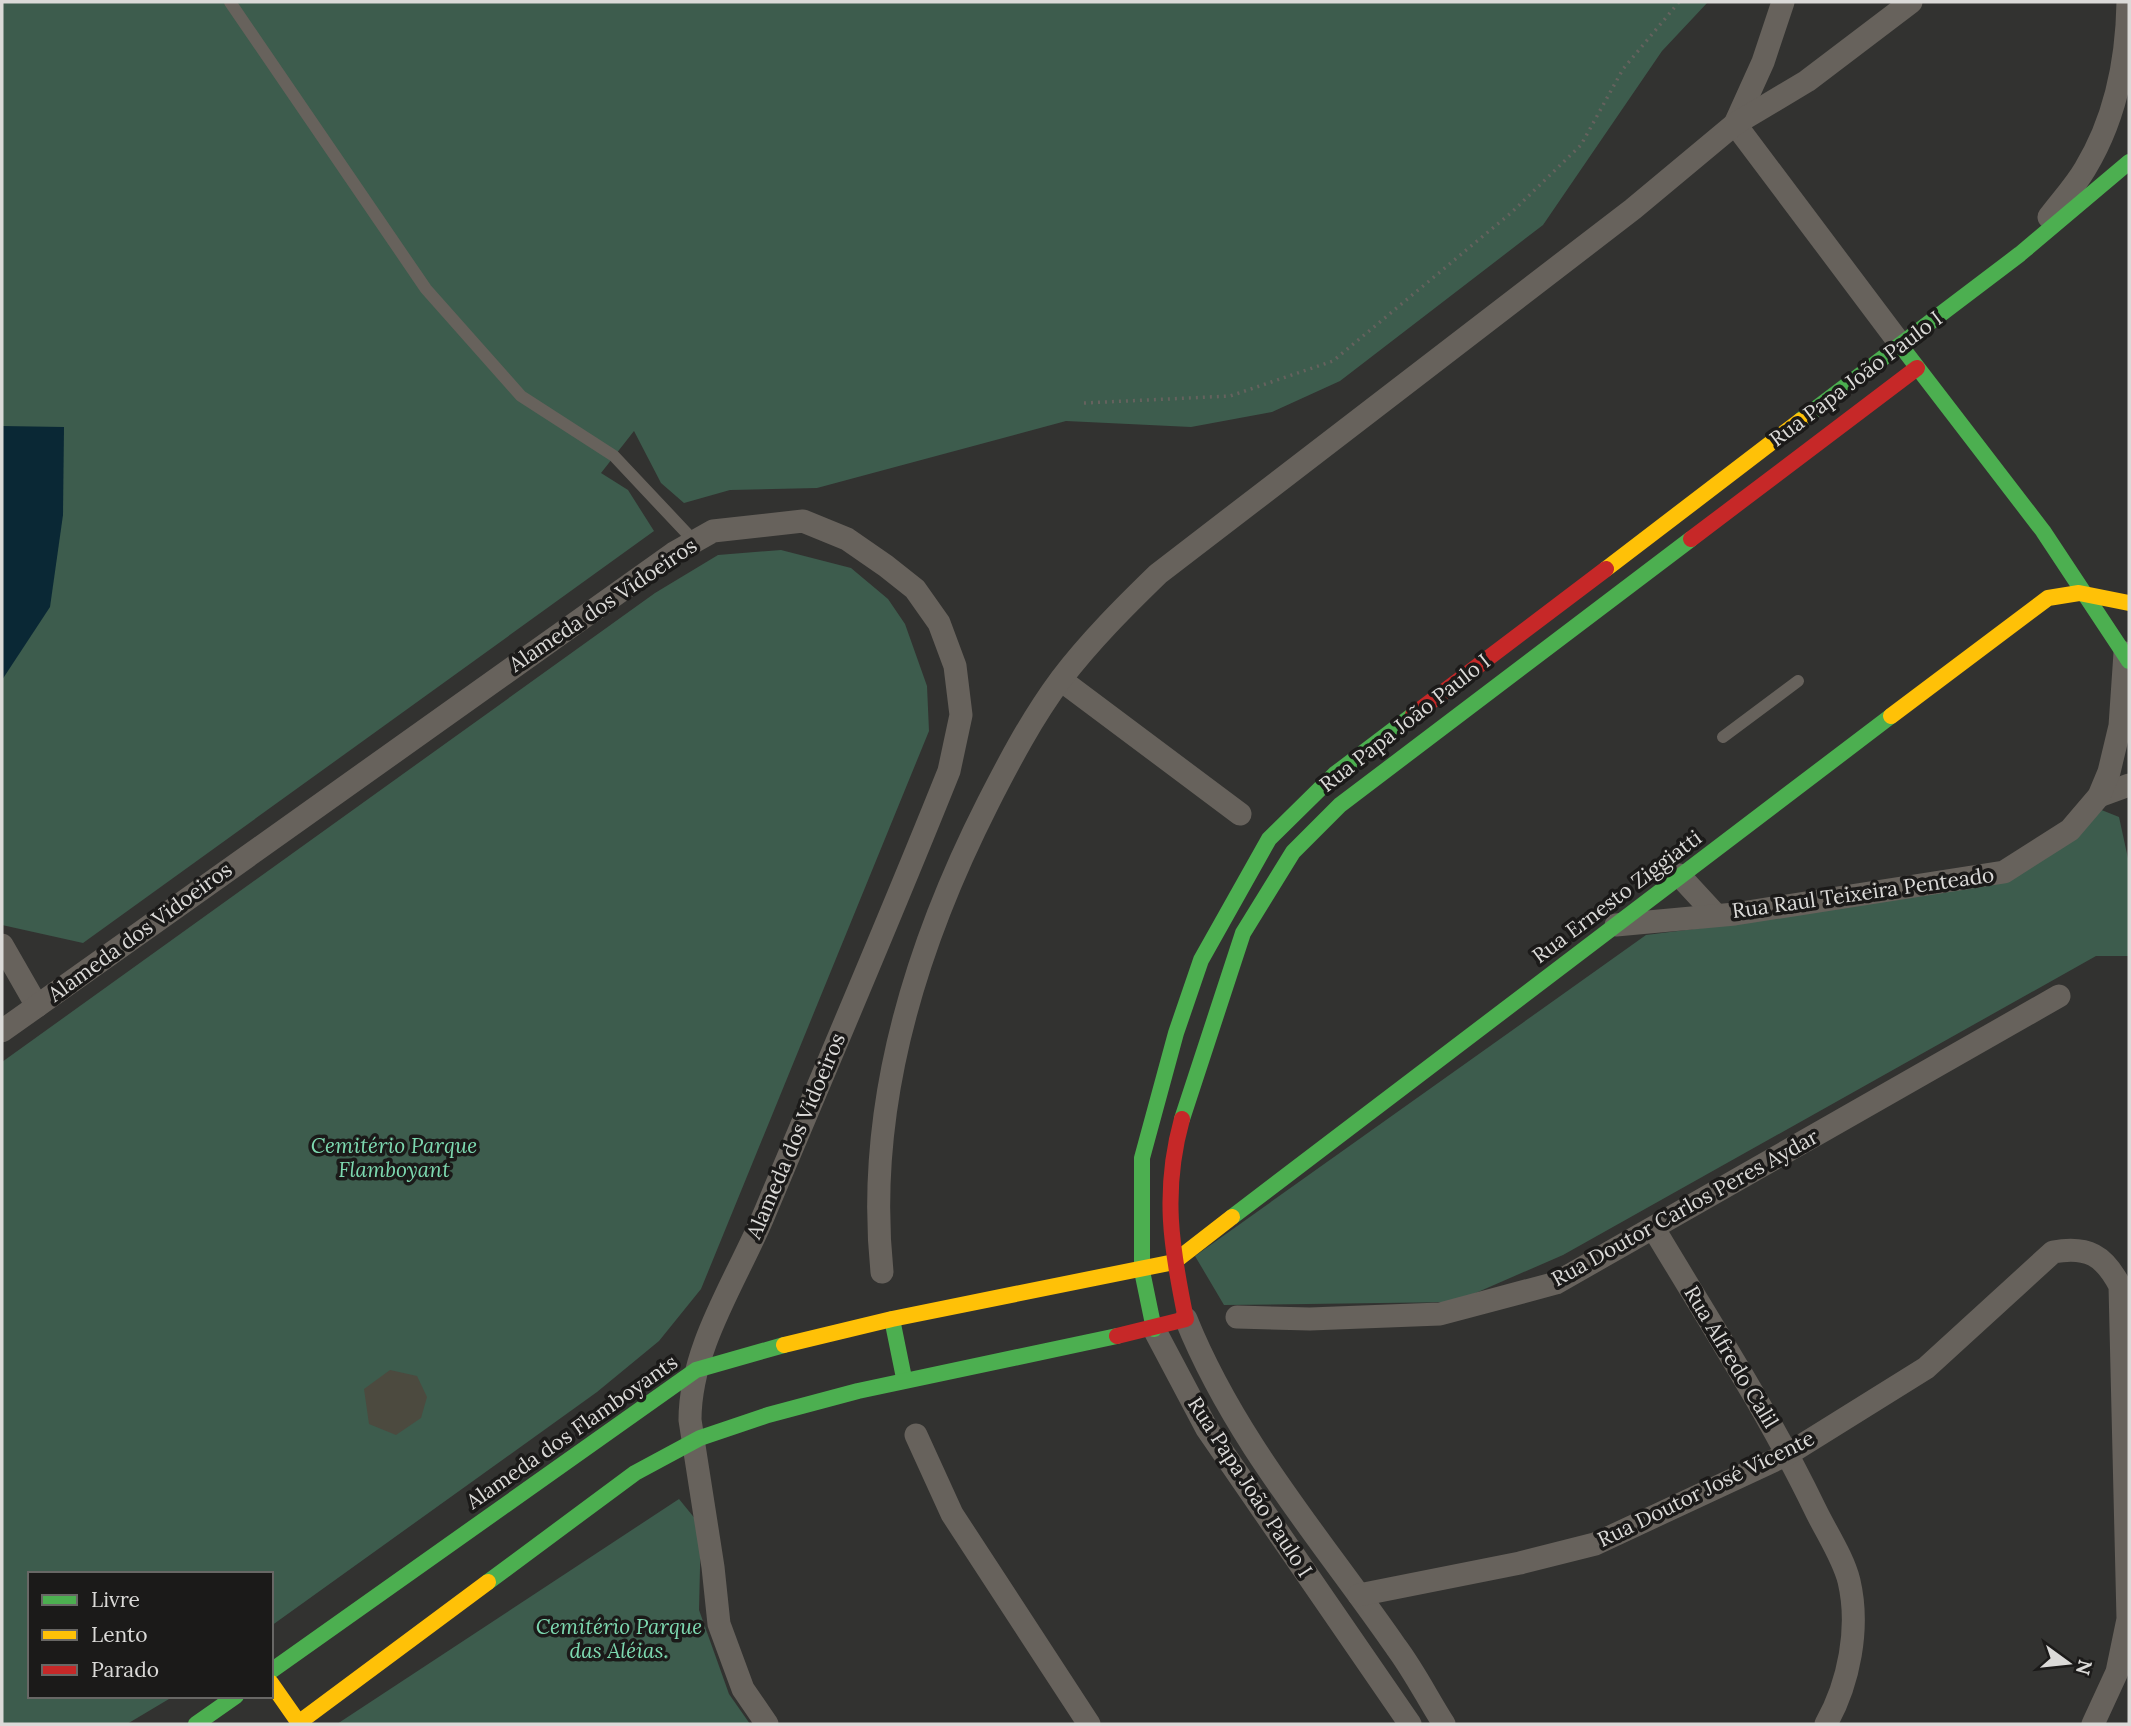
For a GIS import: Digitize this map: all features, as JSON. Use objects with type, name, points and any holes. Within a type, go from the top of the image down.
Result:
[{"type":"street","points":[[1735,124],[1763,62],[1783,2]]},
{"type":"street","points":[[882,1272],[877,1227],[880,1136],[905,1008],[935,922],[972,834],[1019,742],[1061,680],[1107,623],[1158,574],[1633,209],[1735,124],[1807,81],[1911,2]]},
{"type":"street","points":[[2020,254],[2085,170],[2102,136],[2123,72],[2128,2]]},
{"type":"street","points":[[1735,124],[2065,563],[2127,657]]},
{"type":"street","points":[[2102,136],[2128,163]]},
{"type":"street","name":"Rua Papa João Paulo I","points":[[1409,1724],[1207,1429],[1154,1328],[1142,1271],[1142,1158],[1176,1033],[1201,960],[1237,891],[1269,839],[1345,766],[2020,254],[2128,163]]},
{"type":"street","name":"Rua Papa João Paulo I","points":[[1444,1724],[1398,1649],[1259,1458],[1206,1369],[1186,1319],[1174,1262],[1170,1212],[1171,1159],[1210,1023],[1243,933],[1293,852],[1340,805],[1917,368]]},
{"type":"street","name":"Alameda dos Vidoeiros","points":[[2,1031],[417,734],[694,541],[713,531],[803,521],[847,539],[915,589],[939,624],[955,666],[961,715],[944,784],[696,1370],[690,1397],[690,1420],[695,1439],[719,1624],[743,1689],[767,1724]]},
{"type":"street","name":"Rua Ernesto Ziggiatti","points":[[1142,1271],[1174,1262],[1679,875],[2048,598],[2065,592],[2083,592],[2129,603]]},
{"type":"street","name":"Rua Raul Teixeira Penteado","points":[[1679,875],[1715,914],[1735,914],[2004,872],[2070,830],[2099,796],[2109,772],[2120,726],[2127,657]]},
{"type":"street","points":[[1061,680],[1240,814]]},
{"type":"street","points":[[2099,796],[2129,785]]},
{"type":"street","points":[[1614,925],[1715,914]]},
{"type":"street","points":[[2,945],[37,1006]]},
{"type":"street","name":"Rua Doutor Carlos Peres Aydar","points":[[1237,1317],[1440,1314],[1556,1283],[2059,996]]},
{"type":"street","name":"Rua Alfredo Calil","points":[[1654,1229],[1788,1454],[1849,1579],[1854,1622],[1851,1652],[1834,1709],[1826,1724]]},
{"type":"street","name":"Rua Doutor José Vicente","points":[[1359,1595],[1520,1563],[1595,1544],[1788,1454],[1926,1368],[2053,1252],[2072,1249],[2090,1253],[2109,1264],[2120,1286],[2128,1619],[2117,1672],[2094,1724]]},
{"type":"street","name":"Alameda dos Flamboyants","points":[[273,1670],[641,1406],[696,1370],[892,1319],[1142,1271]]},
{"type":"street","points":[[892,1319],[904,1378]]},
{"type":"street","points":[[273,1686],[298,1723],[635,1473],[659,1456],[695,1439],[737,1423],[904,1378],[1154,1328],[1186,1319]]},
{"type":"street","points":[[916,1435],[952,1514],[1089,1724]]},
{"type":"street","points":[[196,1724],[233,1698]]},
{"type":"lane","points":[[230,2],[426,289],[521,396],[614,456],[694,541]]},
{"type":"lane","points":[[1723,737],[1798,681]]},
{"type":"path","points":[[1084,403],[1230,396],[1333,360],[1512,212],[1581,145],[1623,69],[1679,2]]},
{"type":"green space","points":[[2,2],[1708,2],[1662,51],[1543,225],[1340,381],[1272,412],[1191,427],[1066,421],[817,488],[730,490],[684,503],[661,483],[634,431],[601,473],[628,490],[654,531],[83,943],[2,925]]},
{"type":"green space","name":"Cemitério Parque Flamboyant","points":[[781,550],[851,568],[888,599],[905,624],[927,686],[929,731],[701,1289],[659,1341],[597,1392],[273,1625],[273,1572],[28,1572],[28,1698],[171,1698],[127,1724],[2,1724],[2,1062],[655,593],[718,555]]},
{"type":"green space","points":[[2099,809],[2119,817],[2129,863],[2129,956],[2096,956],[1563,1255],[1455,1302],[1224,1305],[1195,1256],[1646,935],[1726,925],[2003,878]]},
{"type":"green space","name":"Cemitério Parque das Aléias.","points":[[679,1499],[701,1526],[699,1610],[729,1694],[750,1724],[337,1724]]},
{"type":"water","points":[[2,426],[64,427],[63,515],[50,607],[2,680]]},
{"type":"building","points":[[390,1370],[417,1376],[427,1397],[421,1418],[396,1435],[369,1424],[364,1389]]},
{"type":"traffic: fast","points":[[1801,420],[2020,254],[2129,162]]},
{"type":"traffic: fast","points":[[1904,350],[2043,531],[2129,661]]},
{"type":"traffic: fast","points":[[1182,1119],[1243,933],[1293,852],[1340,805],[1691,539]]},
{"type":"traffic: fast","points":[[1154,1329],[1142,1271],[1142,1158],[1176,1033],[1201,960],[1269,839],[1335,774],[1413,715]]},
{"type":"traffic: fast","points":[[1232,1217],[1891,716]]},
{"type":"traffic: fast","points":[[892,1319],[904,1378]]},
{"type":"traffic: fast","points":[[488,1582],[635,1473],[700,1438],[768,1415],[858,1391],[1117,1336]]},
{"type":"traffic: fast","points":[[273,1670],[696,1370],[784,1345]]},
{"type":"traffic: fast","points":[[196,1724],[233,1698]]},
{"type":"traffic: slow","points":[[1606,569],[1801,420]]},
{"type":"traffic: slow","points":[[1891,716],[2048,598],[2079,593],[2129,603]]},
{"type":"traffic: slow","points":[[784,1345],[892,1319],[1174,1262],[1232,1217]]},
{"type":"traffic: slow","points":[[297,1724],[488,1582]]},
{"type":"traffic: slow","points":[[273,1686],[299,1723]]},
{"type":"traffic: jam","points":[[1691,539],[1917,368]]},
{"type":"traffic: jam","points":[[1413,715],[1606,569]]},
{"type":"traffic: jam","points":[[1117,1336],[1186,1319],[1176,1268],[1171,1219],[1172,1170],[1182,1119]]}]
